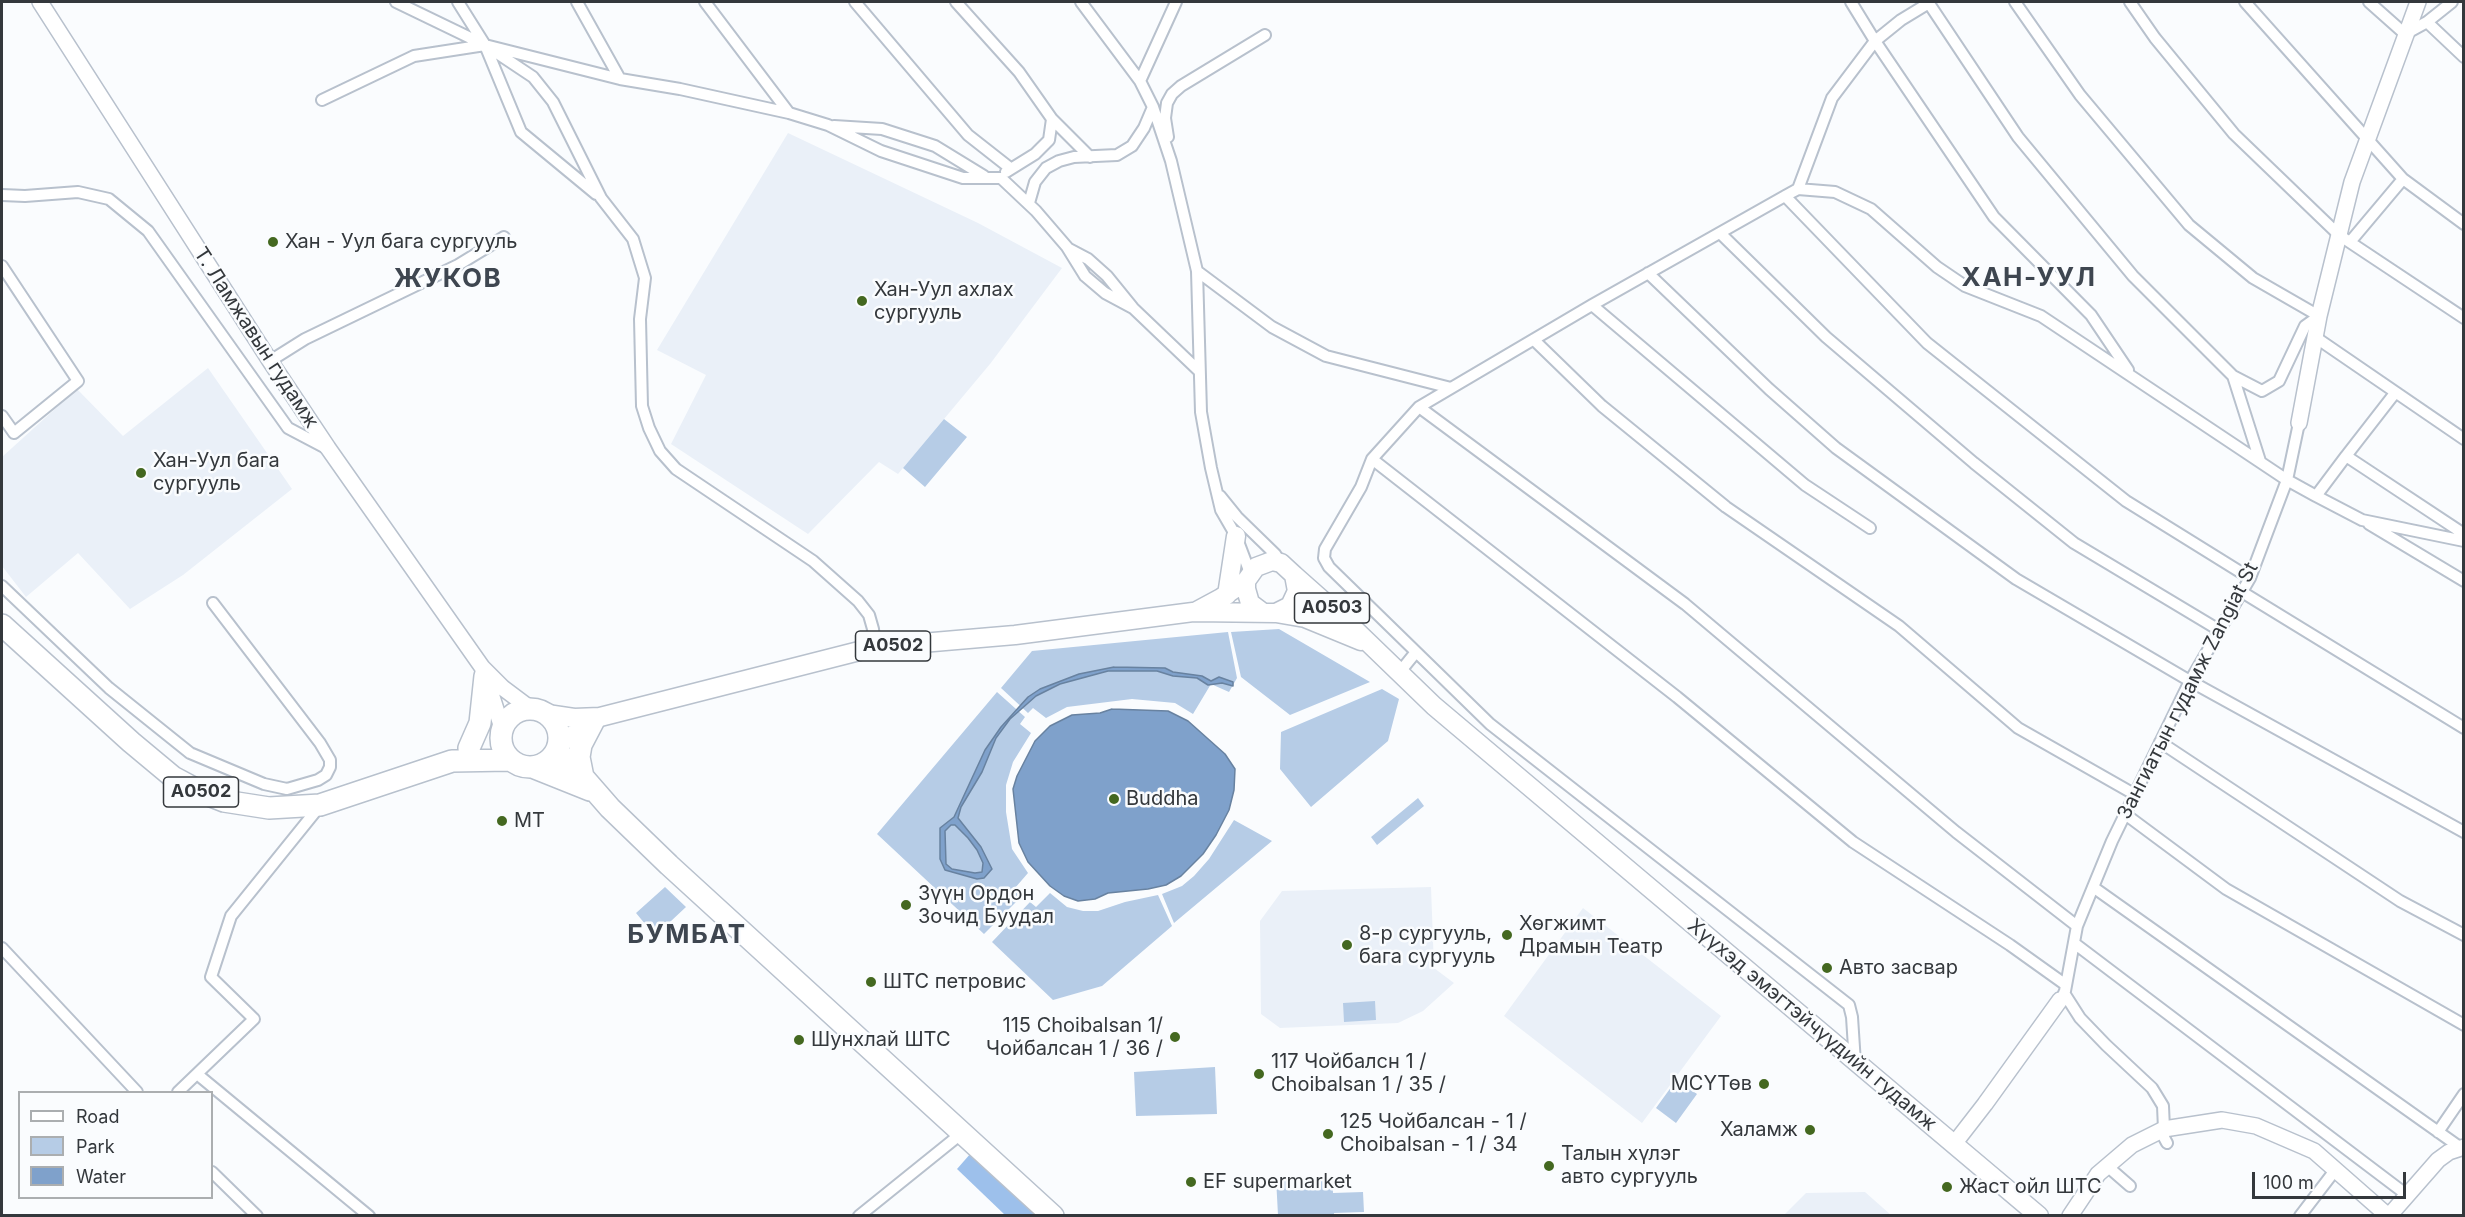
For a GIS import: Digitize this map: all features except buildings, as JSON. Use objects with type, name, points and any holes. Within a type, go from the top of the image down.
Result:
[{"type":"highway","name":"A0502","points":[[2,625],[173,777],[224,801],[250,807],[291,808],[320,805],[461,755],[476,743],[501,732],[513,714],[539,711]]},
{"type":"highway","points":[[461,755],[480,723],[484,672]]},
{"type":"highway","points":[[539,711],[557,727],[558,748],[590,785],[669,865],[1053,1215]]},
{"type":"highway","points":[[590,785],[579,757],[581,745],[597,720]]},
{"type":"highway","points":[[501,732],[504,753],[509,760]]},
{"type":"highway","name":"A0502","points":[[461,755],[509,760],[526,768],[535,768],[551,760],[558,748]]},
{"type":"highway","points":[[535,768],[590,785]]},
{"type":"main road","points":[[1227,595],[1236,536]]},
{"type":"main road","name":"Хүүхэд эмэгтэйчүүдийн гудамж","points":[[1193,612],[1227,595],[1264,563],[1287,569],[1434,706],[1855,1063],[2039,1215]]},
{"type":"main road","points":[[1248,577],[1246,589],[1250,603],[1269,612],[1290,606],[1295,599],[1297,582],[1287,569]]},
{"type":"main road","name":"Хүүхэд эмэгтэйчүүдийн гудамж","points":[[539,711],[597,720],[875,647],[1015,635],[1193,612],[1269,612],[1305,618],[1369,643]]},
{"type":"main road","name":"Хүүхэд эмэгтэйчүүдийн гудамж","points":[[558,748],[597,720]]},
{"type":"street","name":"Т. Ламжавын гудамж","points":[[40,2],[270,362],[484,672],[503,688],[539,711]]},
{"type":"street","points":[[396,2],[485,45],[533,77],[553,102],[601,198],[633,239],[645,278],[640,319],[642,406],[660,451],[676,469],[813,561],[858,601],[869,615],[875,647]]},
{"type":"street","points":[[458,2],[485,45],[521,132],[601,198]]},
{"type":"street","points":[[577,2],[620,79]]},
{"type":"street","points":[[705,2],[789,113]]},
{"type":"street","points":[[855,2],[968,135],[1010,168]]},
{"type":"street","points":[[956,2],[1018,72],[1052,119],[1090,157]]},
{"type":"street","points":[[1081,2],[1140,81],[1171,161]]},
{"type":"street","points":[[1140,81],[1176,2]]},
{"type":"street","points":[[1851,2],[1994,217],[2091,315],[2131,376]]},
{"type":"street","points":[[1798,189],[1832,98],[1875,41],[1928,2],[2018,137],[2133,276],[2234,376],[2262,391],[2279,381],[2305,326],[2319,316],[2253,278],[2189,225],[2080,95],[2015,2]]},
{"type":"street","points":[[2130,2],[2155,38],[2234,134],[2344,238],[2463,318]]},
{"type":"street","points":[[2245,2],[2403,179],[2463,224]]},
{"type":"street","points":[[2369,2],[2405,34],[2427,22],[2452,2]]},
{"type":"street","name":"Зангиатын гудамж Zangiat St","points":[[1954,1144],[2063,993],[2077,926],[2134,794],[2190,681],[2250,578],[2287,480],[2319,316],[2344,238],[2352,182],[2418,2]]},
{"type":"street","points":[[2427,22],[2463,57]]},
{"type":"street","points":[[1248,577],[1236,536],[1221,510],[1201,412],[1198,371],[1197,271],[1171,161],[1165,118],[1167,104],[1172,94],[1181,86],[1265,35]]},
{"type":"street","points":[[322,100],[414,56],[485,45],[620,79],[680,89],[789,113],[828,125],[881,151],[963,178],[984,176],[1001,178],[1029,203],[1066,247],[1088,259],[1101,270],[1134,308],[1198,371]]},
{"type":"street","points":[[1029,203],[1035,182],[1046,168],[1074,157],[1117,155],[1132,146],[1144,128],[1152,107]]},
{"type":"street","points":[[1001,178],[1010,168],[1035,154],[1049,140],[1052,119]]},
{"type":"street","points":[[828,125],[882,129],[935,146],[984,176]]},
{"type":"street","points":[[1035,154],[1046,168]]},
{"type":"street","points":[[2344,238],[2403,179]]},
{"type":"street","points":[[1855,1063],[1849,1005],[1490,724],[1329,567],[1324,558],[1325,549],[1361,487],[1372,459],[1419,407],[1592,305],[1798,189],[1835,192],[1871,209],[1937,267],[1965,286],[2041,316],[2287,480],[2362,520],[2463,581]]},
{"type":"street","points":[[2,195],[25,196],[78,192],[109,199],[148,231],[288,428],[328,448]]},
{"type":"street","points":[[1785,196],[1927,343],[2126,501],[2250,578]]},
{"type":"street","points":[[1720,233],[1826,337],[1974,463],[2073,543],[2219,630]]},
{"type":"street","points":[[270,362],[306,339],[458,265],[504,237]]},
{"type":"street","points":[[2,266],[78,381],[14,433],[2,416]]},
{"type":"street","points":[[1197,271],[1272,327],[1326,356],[1451,388]]},
{"type":"street","points":[[1648,273],[1769,389],[1836,448],[2016,579],[2190,681],[2463,832]]},
{"type":"street","points":[[1592,305],[1805,485],[1870,528]]},
{"type":"street","points":[[2315,337],[2463,439]]},
{"type":"street","points":[[1534,340],[1602,406],[1717,500],[1899,626],[2018,728],[2134,794]]},
{"type":"street","points":[[2234,376],[2260,461]]},
{"type":"street","points":[[2316,496],[2395,393]]},
{"type":"street","points":[[1419,407],[1684,604],[1956,832],[2077,926]]},
{"type":"street","points":[[2346,456],[2463,534]]},
{"type":"street","points":[[1372,459],[1677,697],[1853,842],[2010,945],[2063,993],[2080,1018],[2152,1088],[2163,1106],[2164,1134]]},
{"type":"street","points":[[1215,485],[1222,500],[1287,569]]},
{"type":"street","points":[[2362,520],[2463,541]]},
{"type":"street","points":[[2,586],[109,688],[190,753],[264,784],[287,789],[318,780],[326,775],[330,767],[330,760],[320,743],[213,603]]},
{"type":"street","points":[[2242,592],[2463,728]]},
{"type":"street","points":[[1399,673],[1416,652]]},
{"type":"street","name":"Т. Ламжавын гудамж","points":[[484,672],[501,732]]},
{"type":"street","points":[[2160,741],[2400,901],[2463,935]]},
{"type":"street","points":[[179,1091],[254,1019],[211,977],[231,916],[320,805]]},
{"type":"street","points":[[2125,814],[2226,889],[2463,1025]]},
{"type":"street","points":[[2093,887],[2462,1148]]},
{"type":"street","points":[[2074,944],[2407,1195]]},
{"type":"street","points":[[2,948],[136,1091]]},
{"type":"street","points":[[197,1074],[369,1215]]},
{"type":"street","points":[[2438,1132],[2463,1094]]},
{"type":"street","points":[[2070,1215],[2080,1198],[2107,1166],[2132,1144],[2222,1120],[2256,1126],[2314,1150],[2388,1215],[2438,1160],[2449,1152],[2462,1148]]},
{"type":"street","points":[[859,1215],[962,1133]]},
{"type":"street","points":[[2107,1166],[2130,1186]]},
{"type":"street","points":[[2301,1215],[2336,1169]]},
{"type":"street","points":[[213,1173],[257,1215]]},
{"type":"shaded area","name":"Хан-Уул ахлах сургууль","points":[[788,133],[978,223],[1062,268],[990,364],[898,474],[879,462],[808,534],[671,444],[706,375],[657,350]]},
{"type":"shaded area","name":"Хан-Уул бага сургууль","points":[[208,368],[292,489],[183,575],[130,609],[78,553],[26,597],[2,566],[2,457],[77,389],[123,436]]},
{"type":"shaded area","name":"8-р сургууль, бага сургууль","points":[[1431,887],[1434,968],[1454,983],[1423,1011],[1398,1023],[1280,1028],[1261,1014],[1260,921],[1282,891]]},
{"type":"shaded area","points":[[1583,908],[1721,1016],[1642,1123],[1504,1016]]},
{"type":"shaded area","points":[[971,1153],[1039,1215],[1005,1215],[957,1169]]},
{"type":"shaded area","points":[[1865,1192],[1891,1215],[1784,1215],[1806,1193]]},
{"type":"green space","points":[[944,419],[967,437],[925,487],[903,468]]},
{"type":"green space","points":[[1279,629],[1370,682],[1290,715],[1241,677],[1231,632]]},
{"type":"green space","points":[[1228,632],[1237,678],[1229,692],[1211,684],[1193,714],[1175,703],[1132,699],[1067,707],[1046,718],[1033,708],[1028,713],[1001,688],[1032,651]]},
{"type":"green space","points":[[1382,689],[1399,699],[1388,741],[1311,807],[1280,769],[1281,732]]},
{"type":"green space","points":[[997,692],[1025,717],[1020,724],[1031,733],[1013,762],[1006,785],[1006,812],[1012,849],[1028,873],[1015,888],[1023,895],[984,934],[877,834]]},
{"type":"green space","points":[[1418,798],[1424,806],[1377,845],[1371,837]]},
{"type":"green space","points":[[1234,820],[1272,841],[1174,923],[1162,894],[1182,886],[1194,876],[1209,859]]},
{"type":"green space","points":[[665,887],[686,907],[655,936],[636,913]]},
{"type":"green space","points":[[1050,893],[1067,907],[1083,911],[1098,911],[1158,895],[1172,926],[1102,986],[1053,1000],[992,942],[1030,902],[1036,907]]},
{"type":"green space","points":[[1375,1001],[1376,1020],[1344,1022],[1343,1003]]},
{"type":"green space","points":[[1215,1067],[1217,1114],[1136,1116],[1134,1072]]},
{"type":"green space","points":[[1677,1079],[1697,1094],[1676,1123],[1656,1108]]},
{"type":"green space","points":[[1332,1176],[1333,1193],[1363,1192],[1364,1212],[1334,1213],[1334,1216],[1278,1215],[1276,1178]]},
{"type":"water","points":[[1114,667],[1165,668],[1173,672],[1202,676],[1211,681],[1219,677],[1233,682],[1233,686],[1222,683],[1208,685],[1197,678],[1173,676],[1157,671],[1108,671],[1060,684],[1036,696],[1010,719],[996,738],[982,772],[961,807],[958,818],[981,847],[992,869],[984,878],[977,879],[945,870],[940,859],[940,828],[954,817],[985,750],[1001,727],[1028,697],[1040,689],[1079,674]],"holes":[[[951,825],[955,825],[977,850],[983,863],[982,872],[952,869],[946,864],[945,831]]]},
{"type":"water","points":[[1112,709],[1168,711],[1188,721],[1225,754],[1235,769],[1234,790],[1229,810],[1216,835],[1203,854],[1181,876],[1166,885],[1108,893],[1095,899],[1078,901],[1064,896],[1050,886],[1028,862],[1019,843],[1013,789],[1035,741],[1050,726],[1072,715],[1100,713]]},
{"type":"place","name":"Хан - Уул бага сургууль","points":[[273,242]]},
{"type":"place","name":"Хан-Уул ахлах сургууль","points":[[862,301]]},
{"type":"place","name":"Хан-Уул бага сургууль","points":[[141,473]]},
{"type":"place","name":"Buddha","points":[[1114,799]]},
{"type":"place","name":"MT","points":[[502,821]]},
{"type":"place","name":"Зүүн Ордон Зочид Буудал","points":[[906,905]]},
{"type":"place","name":"Хөгжимт Драмын Театр","points":[[1507,935]]},
{"type":"place","name":"8-р сургууль, бага сургууль","points":[[1347,945]]},
{"type":"place","name":"Авто засвар","points":[[1827,968]]},
{"type":"place","name":"ШТС петровис","points":[[871,982]]},
{"type":"place","name":"115 Choibalsan 1/ Чойбалсан 1 / 36 /","points":[[1175,1037]]},
{"type":"place","name":"Шунхлай ШТС","points":[[799,1040]]},
{"type":"place","name":"117 Чойбалсн 1 / Choibalsan 1 / 35 /","points":[[1259,1074]]},
{"type":"place","name":"МСҮТөв","points":[[1764,1084]]},
{"type":"place","name":"Халамж","points":[[1810,1130]]},
{"type":"place","name":"125 Чойбалсан - 1 / Choibalsan - 1 / 34","points":[[1328,1134]]},
{"type":"place","name":"Талын хүлэг авто сургууль","points":[[1549,1166]]},
{"type":"place","name":"EF supermarket","points":[[1191,1182]]},
{"type":"place","name":"Жаст ойл ШТС","points":[[1947,1187]]},
{"type":"district","name":"ХАН-УУЛ","points":[[2029,278]]},
{"type":"district","name":"ЖУКОВ","points":[[448,279]]},
{"type":"district","name":"БУМБАТ","points":[[687,935]]}]
